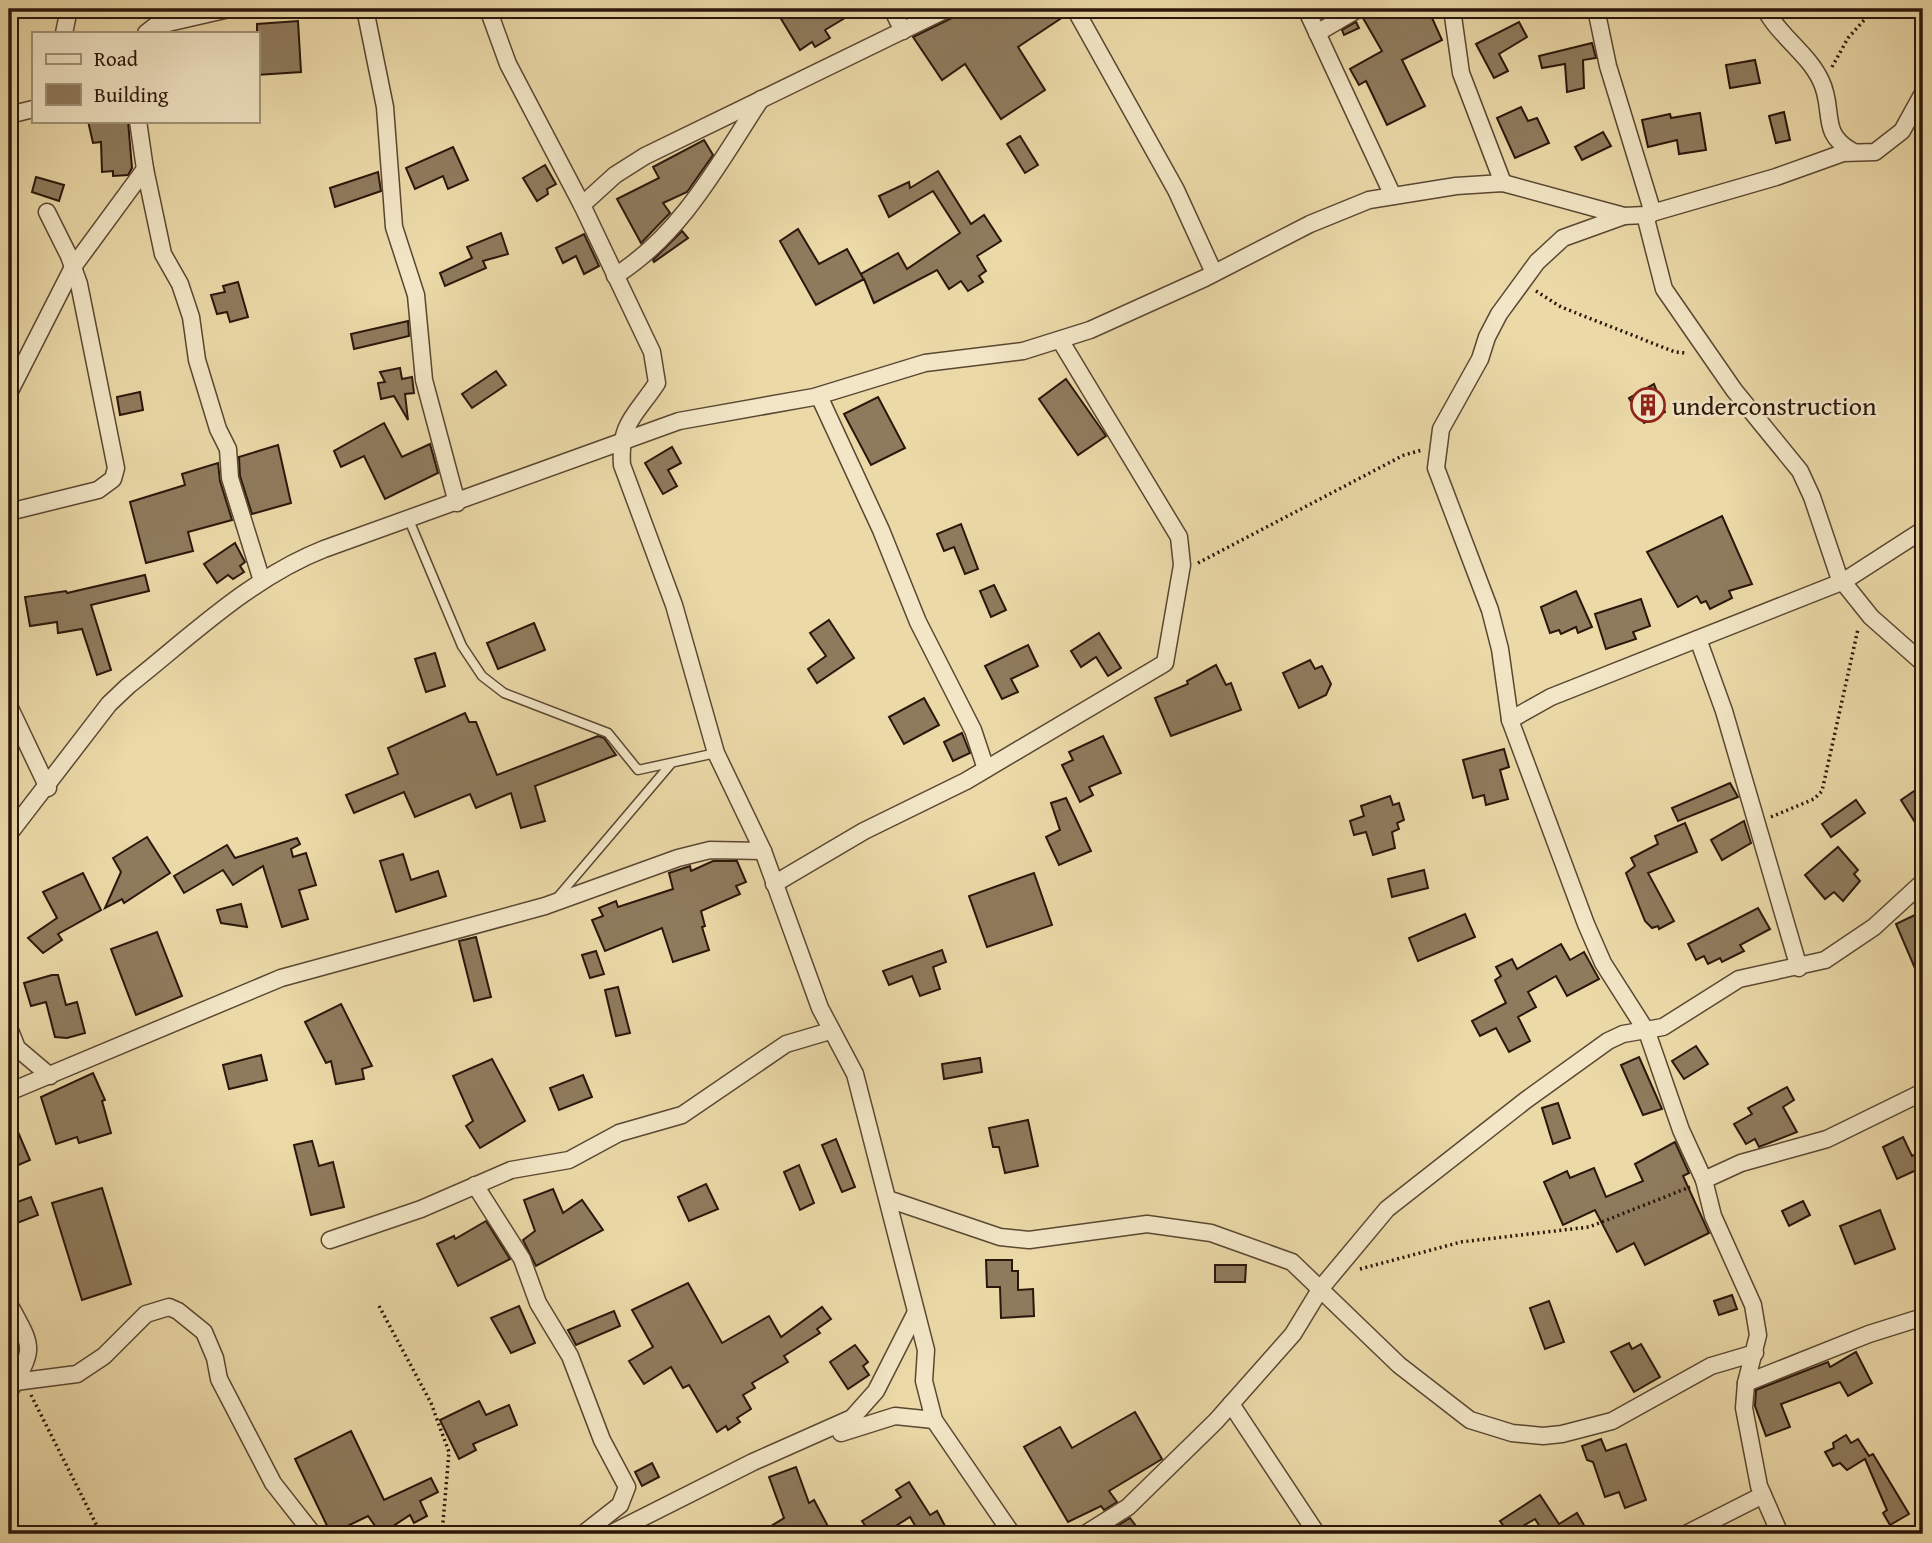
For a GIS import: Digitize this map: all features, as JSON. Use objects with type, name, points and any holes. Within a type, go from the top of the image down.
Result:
[{"type":"street","points":[[64,32],[69,9]]},
{"type":"street","points":[[147,32],[155,26],[229,9]]},
{"type":"street","points":[[365,9],[387,120],[394,227],[416,295],[424,380],[457,503]]},
{"type":"street","points":[[488,9],[508,64],[582,205],[652,352],[658,375],[652,390],[627,424],[620,443],[622,465],[632,500],[674,605],[716,753],[763,851],[830,1031],[855,1074],[926,1350],[924,1381],[934,1420],[1012,1534]]},
{"type":"street","points":[[892,9],[903,31]]},
{"type":"street","points":[[582,205],[615,175],[645,156],[947,9]]},
{"type":"street","points":[[1075,9],[1177,190],[1214,273]]},
{"type":"street","points":[[1306,9],[1393,196]]},
{"type":"street","points":[[1317,33],[1358,9]]},
{"type":"street","points":[[1452,9],[1461,73],[1503,183]]},
{"type":"street","points":[[1596,9],[1608,66],[1649,214],[1664,289],[1713,359],[1800,471],[1812,497],[1834,566],[1844,581],[1863,607],[1923,663]]},
{"type":"street","points":[[1765,9],[1805,56],[1823,85],[1831,132],[1839,144],[1852,151]]},
{"type":"street","points":[[1780,1534],[1763,1495],[1744,1409],[1746,1383],[1758,1335],[1753,1305],[1713,1216],[1704,1180],[1681,1130],[1647,1032],[1603,963],[1510,720],[1500,649],[1490,610],[1436,468],[1438,436],[1480,359],[1487,337],[1499,314],[1537,262],[1563,238],[1624,216],[1649,214],[1852,151],[1875,152],[1902,131],[1923,93]]},
{"type":"street","points":[[615,276],[634,264],[692,205],[761,99]]},
{"type":"street","points":[[9,115],[32,109]]},
{"type":"street","points":[[138,122],[163,254],[180,284],[191,317],[197,360],[218,429],[229,449],[230,478],[262,580]]},
{"type":"street","points":[[9,393],[73,267],[145,169]]},
{"type":"street","points":[[9,834],[48,788],[86,733],[128,685],[262,580],[296,560],[679,421],[819,396],[925,363],[1023,351],[1090,330],[1335,213],[1369,200],[1455,186],[1503,183],[1624,216]]},
{"type":"street","points":[[9,512],[98,490],[113,479],[116,468],[87,316],[73,267],[47,212]]},
{"type":"street","points":[[774,884],[864,831],[986,769],[1165,663],[1181,572],[1181,545],[1176,529],[1125,452],[1060,340]]},
{"type":"street","points":[[819,396],[881,530],[918,622],[973,730],[986,769]]},
{"type":"street","points":[[1510,720],[1551,697],[1844,581],[1923,530]]},
{"type":"street","points":[[1698,639],[1724,711],[1799,968]]},
{"type":"street","points":[[9,706],[48,788]]},
{"type":"street","points":[[9,1092],[281,978],[553,903],[678,858],[710,850],[763,851]]},
{"type":"street","points":[[1085,1534],[1128,1507],[1231,1404],[1293,1334],[1326,1281],[1362,1236],[1405,1193],[1608,1041],[1623,1034],[1647,1032],[1663,1027],[1739,979],[1799,968],[1825,960],[1848,946],[1923,882]]},
{"type":"street","points":[[9,1028],[18,1048],[50,1076]]},
{"type":"street","points":[[330,1240],[421,1209],[532,1164],[569,1160],[619,1133],[682,1115],[786,1044],[830,1031]]},
{"type":"street","points":[[1704,1180],[1741,1163],[1827,1139],[1923,1092]]},
{"type":"street","points":[[475,1185],[522,1259],[538,1303],[570,1356],[602,1440],[627,1487],[620,1505],[583,1534]]},
{"type":"street","points":[[888,1199],[973,1229],[1010,1238],[1028,1240],[1147,1224],[1212,1233],[1292,1262],[1326,1281],[1399,1365],[1470,1420],[1512,1433],[1543,1436],[1562,1434],[1612,1421],[1711,1366],[1755,1353]]},
{"type":"street","points":[[9,1304],[30,1347],[29,1357],[16,1385]]},
{"type":"street","points":[[16,1385],[77,1374],[104,1356],[146,1314],[169,1307],[178,1311],[204,1332],[215,1358],[219,1379],[273,1483],[313,1534]]},
{"type":"street","points":[[610,1534],[852,1418],[876,1391],[915,1314]]},
{"type":"street","points":[[1746,1383],[1870,1334],[1923,1317]]},
{"type":"street","points":[[1231,1404],[1317,1534]]},
{"type":"street","points":[[727,1476],[835,1434],[895,1416],[934,1420]]},
{"type":"street","points":[[1686,1534],[1763,1495]]},
{"type":"lane","points":[[409,520],[462,646],[490,684],[608,733],[636,769],[670,765],[716,753]]},
{"type":"lane","points":[[553,903],[670,765]]},
{"type":"path","points":[[1823,85],[1848,38],[1874,9]]},
{"type":"path","points":[[1522,282],[1561,307],[1675,352],[1713,359]]},
{"type":"path","points":[[1181,572],[1404,455],[1421,451],[1438,436]]},
{"type":"path","points":[[1757,823],[1802,805],[1822,791],[1863,607]]},
{"type":"path","points":[[1326,1281],[1461,1242],[1589,1227],[1704,1180]]},
{"type":"path","points":[[379,1306],[431,1403],[449,1452],[442,1534]]},
{"type":"path","points":[[16,1385],[56,1448],[102,1534]]},
{"type":"building","points":[[775,9],[860,9],[825,30],[830,38],[815,47],[812,42],[800,50]]},
{"type":"building","points":[[957,9],[1065,9],[1066,15],[1018,47],[1045,90],[1001,119],[965,64],[942,80],[913,37],[952,18]]},
{"type":"building","points":[[1368,9],[1428,9],[1442,40],[1402,60],[1425,106],[1387,125],[1366,81],[1359,85],[1350,69],[1382,51],[1363,18]]},
{"type":"building","points":[[298,21],[301,72],[259,75],[257,24]]},
{"type":"building","points":[[1356,22],[1359,28],[1344,35],[1342,30]]},
{"type":"building","points":[[1519,22],[1527,37],[1499,54],[1508,71],[1494,78],[1476,44]]},
{"type":"building","points":[[1592,43],[1596,58],[1583,60],[1584,88],[1567,92],[1565,64],[1542,68],[1539,56]]},
{"type":"building","points":[[1755,60],[1760,83],[1730,88],[1726,65]]},
{"type":"building","points":[[1521,107],[1528,121],[1537,118],[1549,143],[1515,158],[1497,118]]},
{"type":"building","points":[[1784,112],[1790,140],[1776,143],[1769,116]]},
{"type":"building","points":[[1700,113],[1706,150],[1679,154],[1677,140],[1648,147],[1642,120],[1670,114],[1671,118]]},
{"type":"building","points":[[88,122],[128,122],[132,168],[128,175],[113,176],[113,171],[102,172],[101,142],[93,143]]},
{"type":"building","points":[[1603,132],[1611,146],[1582,160],[1575,147]]},
{"type":"building","points":[[1020,136],[1038,165],[1025,173],[1007,144]]},
{"type":"building","points":[[704,140],[713,155],[687,192],[663,203],[670,213],[641,243],[617,199],[659,178],[653,167]]},
{"type":"building","points":[[453,147],[468,180],[448,189],[443,176],[415,189],[406,168]]},
{"type":"building","points":[[545,165],[556,184],[547,189],[548,194],[537,201],[523,178]]},
{"type":"building","points":[[938,171],[971,224],[984,215],[1001,241],[977,256],[986,271],[979,276],[983,282],[968,291],[961,281],[949,289],[937,270],[874,303],[864,279],[816,305],[780,241],[798,229],[819,264],[847,249],[863,278],[861,274],[898,253],[907,269],[960,233],[933,191],[889,217],[879,196],[909,182],[910,188]]},
{"type":"building","points":[[378,172],[381,191],[335,207],[330,188]]},
{"type":"building","points":[[36,177],[64,185],[59,201],[32,192]]},
{"type":"building","points":[[682,231],[688,238],[654,262],[653,260]]},
{"type":"building","points":[[501,233],[508,254],[483,261],[486,268],[445,286],[440,273],[472,258],[467,247]]},
{"type":"building","points":[[584,234],[599,266],[584,274],[576,256],[563,263],[556,248]]},
{"type":"building","points":[[238,282],[248,317],[230,322],[227,312],[217,314],[211,295],[225,292],[223,286]]},
{"type":"building","points":[[408,321],[409,336],[354,349],[351,334]]},
{"type":"building","points":[[400,368],[402,379],[412,377],[414,393],[405,394],[408,420],[394,396],[381,399],[378,383],[385,382],[380,372]]},
{"type":"building","points":[[496,371],[506,385],[472,408],[462,394]]},
{"type":"building","points":[[1066,379],[1106,436],[1078,455],[1039,399]]},
{"type":"building","name":"underconstruction","points":[[1654,384],[1665,412],[1644,423],[1629,398]]},
{"type":"building","points":[[140,392],[143,410],[120,415],[117,397]]},
{"type":"building","points":[[878,397],[905,448],[871,465],[844,414]]},
{"type":"building","points":[[384,423],[402,457],[430,444],[438,473],[385,499],[364,456],[341,467],[334,451]]},
{"type":"building","points":[[278,445],[291,503],[252,514],[240,476],[239,457]]},
{"type":"building","points":[[672,447],[681,463],[668,470],[677,486],[663,494],[645,463]]},
{"type":"building","points":[[218,463],[220,481],[232,520],[188,532],[193,551],[146,563],[130,502],[185,485],[182,474]]},
{"type":"building","points":[[1722,516],[1752,584],[1729,591],[1732,598],[1710,609],[1706,601],[1701,603],[1697,596],[1678,607],[1647,552]]},
{"type":"building","points":[[961,524],[978,569],[965,574],[954,547],[944,551],[937,534]]},
{"type":"building","points":[[235,543],[245,562],[240,566],[244,572],[233,579],[228,575],[217,583],[204,564]]},
{"type":"building","points":[[145,575],[149,591],[91,605],[111,670],[97,675],[82,629],[58,633],[57,622],[30,626],[25,597],[67,593]]},
{"type":"building","points":[[994,585],[1006,610],[991,617],[980,591]]},
{"type":"building","points":[[1576,591],[1592,627],[1578,633],[1576,627],[1561,634],[1559,630],[1550,633],[1541,607]]},
{"type":"building","points":[[1641,599],[1650,626],[1633,632],[1636,639],[1606,649],[1595,614]]},
{"type":"building","points":[[829,620],[854,658],[817,683],[808,669],[826,656],[810,633]]},
{"type":"building","points":[[534,623],[545,650],[498,669],[487,643]]},
{"type":"building","points":[[1099,633],[1121,668],[1108,676],[1096,657],[1081,667],[1071,651]]},
{"type":"building","points":[[1028,645],[1038,666],[1011,679],[1018,692],[1002,699],[985,666]]},
{"type":"building","points":[[435,653],[445,686],[426,692],[415,659]]},
{"type":"building","points":[[1310,660],[1315,669],[1322,666],[1331,684],[1326,695],[1299,708],[1283,673]]},
{"type":"building","points":[[1216,665],[1226,685],[1231,683],[1241,710],[1171,736],[1155,698],[1188,684],[1187,681]]},
{"type":"building","points":[[924,698],[939,725],[904,744],[889,717]]},
{"type":"building","points":[[465,713],[469,722],[476,722],[497,775],[598,736],[604,738],[616,755],[535,786],[545,821],[521,828],[511,793],[476,808],[470,794],[415,817],[404,792],[354,813],[346,795],[398,774],[388,748]]},
{"type":"building","points":[[962,733],[970,753],[953,761],[944,742]]},
{"type":"building","points":[[1103,736],[1121,773],[1089,787],[1093,795],[1080,802],[1062,765],[1073,760],[1069,752]]},
{"type":"building","points":[[1504,749],[1509,767],[1500,770],[1508,799],[1486,805],[1484,795],[1473,798],[1463,760]]},
{"type":"building","points":[[1730,783],[1738,797],[1678,821],[1672,808]]},
{"type":"building","points":[[1923,785],[1923,835],[1901,800]]},
{"type":"building","points":[[1390,796],[1393,805],[1399,803],[1404,820],[1397,823],[1399,829],[1392,832],[1395,848],[1373,855],[1366,832],[1354,835],[1350,821],[1364,816],[1361,806]]},
{"type":"building","points":[[1066,798],[1091,851],[1059,865],[1046,837],[1060,830],[1051,803]]},
{"type":"building","points":[[1856,800],[1865,813],[1831,837],[1822,824]]},
{"type":"building","points":[[1744,821],[1751,843],[1722,860],[1711,840]]},
{"type":"building","points":[[1685,823],[1697,852],[1648,873],[1674,921],[1659,929],[1658,926],[1652,928],[1645,921],[1626,873],[1635,866],[1631,858],[1658,844],[1655,836]]},
{"type":"building","points":[[147,837],[170,873],[124,903],[122,899],[105,908],[121,872],[113,858]]},
{"type":"building","points":[[297,838],[300,844],[291,849],[293,857],[306,853],[316,885],[299,890],[308,919],[282,927],[263,866],[233,885],[223,870],[184,893],[174,876],[227,845],[235,858]]},
{"type":"building","points":[[1838,847],[1858,870],[1854,874],[1860,881],[1843,901],[1834,892],[1825,899],[1805,875]]},
{"type":"building","points":[[403,854],[411,880],[438,871],[446,896],[396,912],[380,861]]},
{"type":"building","points":[[713,861],[737,861],[746,882],[736,886],[740,894],[701,911],[705,926],[702,927],[709,950],[673,962],[662,928],[605,951],[592,920],[603,916],[599,908],[616,901],[618,907],[673,889],[669,873],[690,866],[691,871]]},
{"type":"building","points":[[1424,870],[1428,888],[1392,897],[1388,879]]},
{"type":"building","points":[[83,873],[101,910],[58,934],[62,940],[43,953],[28,938],[57,918],[43,892]]},
{"type":"building","points":[[1034,873],[1052,925],[987,947],[969,896]]},
{"type":"building","points":[[241,904],[247,927],[221,923],[217,910]]},
{"type":"building","points":[[1758,908],[1770,929],[1740,945],[1744,951],[1722,962],[1720,958],[1708,964],[1704,956],[1696,960],[1688,944]]},
{"type":"building","points":[[1923,911],[1923,987],[1896,924]]},
{"type":"building","points":[[1465,914],[1475,937],[1418,961],[1409,938]]},
{"type":"building","points":[[157,932],[182,996],[136,1015],[111,949]]},
{"type":"building","points":[[476,937],[491,997],[474,1001],[459,941]]},
{"type":"building","points":[[1561,944],[1570,960],[1584,952],[1599,979],[1567,996],[1556,976],[1528,992],[1536,1007],[1518,1017],[1530,1041],[1509,1052],[1496,1028],[1480,1036],[1472,1021],[1506,1003],[1495,980],[1501,976],[1496,967],[1512,959],[1517,969]]},
{"type":"building","points":[[942,950],[946,962],[933,967],[940,989],[920,996],[912,976],[889,985],[883,971]]},
{"type":"building","points":[[596,951],[604,974],[590,978],[582,955]]},
{"type":"building","points":[[58,975],[66,1005],[77,1002],[85,1033],[67,1038],[55,1037],[46,1002],[31,1006],[24,983]]},
{"type":"building","points":[[618,987],[630,1033],[616,1036],[605,990]]},
{"type":"building","points":[[341,1004],[372,1066],[362,1069],[364,1079],[336,1084],[331,1061],[326,1063],[305,1022]]},
{"type":"building","points":[[1696,1046],[1708,1064],[1684,1079],[1672,1061]]},
{"type":"building","points":[[261,1055],[267,1080],[229,1089],[223,1065]]},
{"type":"building","points":[[1639,1057],[1662,1109],[1643,1115],[1621,1065]]},
{"type":"building","points":[[980,1058],[982,1072],[944,1079],[942,1064]]},
{"type":"building","points":[[492,1059],[525,1121],[480,1148],[466,1126],[473,1121],[453,1076]]},
{"type":"building","points":[[93,1073],[105,1100],[102,1101],[111,1133],[79,1143],[77,1137],[56,1144],[41,1097]]},
{"type":"building","points":[[583,1075],[592,1097],[559,1110],[550,1088]]},
{"type":"building","points":[[1787,1087],[1794,1100],[1783,1107],[1797,1132],[1759,1147],[1755,1139],[1746,1144],[1734,1124],[1752,1114],[1748,1108]]},
{"type":"building","points":[[1558,1103],[1570,1138],[1553,1144],[1542,1108]]},
{"type":"building","points":[[9,1111],[30,1160],[9,1169]]},
{"type":"building","points":[[1028,1120],[1038,1166],[1005,1173],[999,1147],[993,1147],[989,1128]]},
{"type":"building","points":[[1903,1137],[1912,1156],[1923,1151],[1923,1167],[1897,1179],[1883,1147]]},
{"type":"building","points":[[836,1139],[855,1187],[842,1192],[822,1145]]},
{"type":"building","points":[[312,1141],[319,1166],[333,1162],[344,1207],[311,1215],[294,1145]]},
{"type":"building","points":[[1675,1142],[1689,1173],[1683,1176],[1709,1233],[1645,1265],[1634,1243],[1617,1252],[1595,1210],[1563,1225],[1544,1182],[1567,1171],[1570,1178],[1594,1168],[1606,1197],[1643,1181],[1635,1164]]},
{"type":"building","points":[[799,1165],[814,1203],[800,1210],[784,1172]]},
{"type":"building","points":[[706,1184],[718,1209],[689,1221],[678,1197]]},
{"type":"building","points":[[102,1188],[131,1284],[82,1300],[52,1203]]},
{"type":"building","points":[[553,1189],[563,1213],[582,1200],[603,1230],[536,1266],[523,1240],[535,1231],[524,1200]]},
{"type":"building","points":[[31,1197],[38,1215],[9,1226],[9,1205]]},
{"type":"building","points":[[1803,1201],[1810,1215],[1789,1226],[1782,1211]]},
{"type":"building","points":[[1880,1210],[1895,1249],[1855,1264],[1840,1226]]},
{"type":"building","points":[[486,1221],[510,1259],[458,1286],[437,1244],[454,1236],[455,1239]]},
{"type":"building","points":[[986,1260],[1012,1260],[1012,1271],[1018,1271],[1018,1290],[1033,1289],[1034,1316],[1001,1318],[1000,1287],[987,1287]]},
{"type":"building","points":[[1215,1265],[1246,1265],[1245,1282],[1215,1282]]},
{"type":"building","points":[[688,1283],[722,1343],[769,1316],[781,1337],[822,1307],[831,1319],[817,1329],[820,1333],[784,1356],[788,1362],[752,1383],[755,1388],[743,1395],[751,1409],[737,1418],[740,1422],[728,1430],[726,1426],[717,1432],[689,1385],[683,1388],[671,1367],[644,1384],[629,1361],[653,1347],[632,1310]]},
{"type":"building","points":[[1732,1295],[1737,1309],[1719,1315],[1714,1301]]},
{"type":"building","points":[[1549,1301],[1564,1342],[1545,1349],[1530,1308]]},
{"type":"building","points":[[519,1306],[535,1343],[511,1353],[491,1318]]},
{"type":"building","points":[[614,1311],[620,1326],[576,1345],[568,1330]]},
{"type":"building","points":[[1629,1343],[1632,1349],[1641,1344],[1660,1377],[1634,1392],[1611,1352]]},
{"type":"building","points":[[855,1345],[868,1362],[863,1366],[869,1375],[848,1389],[830,1362]]},
{"type":"building","points":[[1856,1352],[1872,1383],[1848,1396],[1840,1382],[1781,1404],[1790,1427],[1766,1436],[1755,1406],[1756,1390],[1828,1362],[1830,1367]]},
{"type":"building","points":[[479,1401],[486,1415],[509,1405],[517,1425],[473,1444],[476,1450],[459,1459],[440,1420]]},
{"type":"building","points":[[1135,1412],[1162,1459],[1109,1491],[1117,1502],[1104,1510],[1101,1506],[1068,1522],[1024,1447],[1060,1427],[1072,1448]]},
{"type":"building","points":[[351,1431],[384,1500],[431,1478],[438,1492],[420,1501],[427,1516],[414,1523],[410,1515],[381,1534],[368,1516],[331,1534],[295,1459]]},
{"type":"building","points":[[1846,1435],[1851,1443],[1858,1439],[1869,1456],[1873,1454],[1909,1514],[1890,1525],[1883,1513],[1887,1510],[1865,1459],[1847,1470],[1840,1463],[1833,1466],[1825,1452],[1834,1448],[1833,1443]]},
{"type":"building","points":[[1601,1439],[1606,1451],[1626,1444],[1646,1500],[1625,1508],[1619,1492],[1605,1497],[1593,1462],[1587,1460],[1582,1446]]},
{"type":"building","points":[[652,1463],[659,1477],[642,1486],[635,1472]]},
{"type":"building","points":[[796,1467],[809,1503],[814,1500],[832,1534],[758,1534],[784,1518],[769,1477]]},
{"type":"building","points":[[909,1482],[930,1515],[937,1511],[945,1526],[930,1534],[920,1534],[910,1517],[883,1534],[871,1534],[862,1521],[901,1497],[896,1490]]},
{"type":"building","points":[[1540,1495],[1559,1524],[1577,1513],[1589,1534],[1542,1534],[1544,1533],[1535,1519],[1509,1534],[1500,1521]]},
{"type":"building","points":[[1130,1518],[1142,1534],[1123,1534],[1117,1526]]},
{"type":"place","name":"underconstruction","points":[[1648,405]]}]
